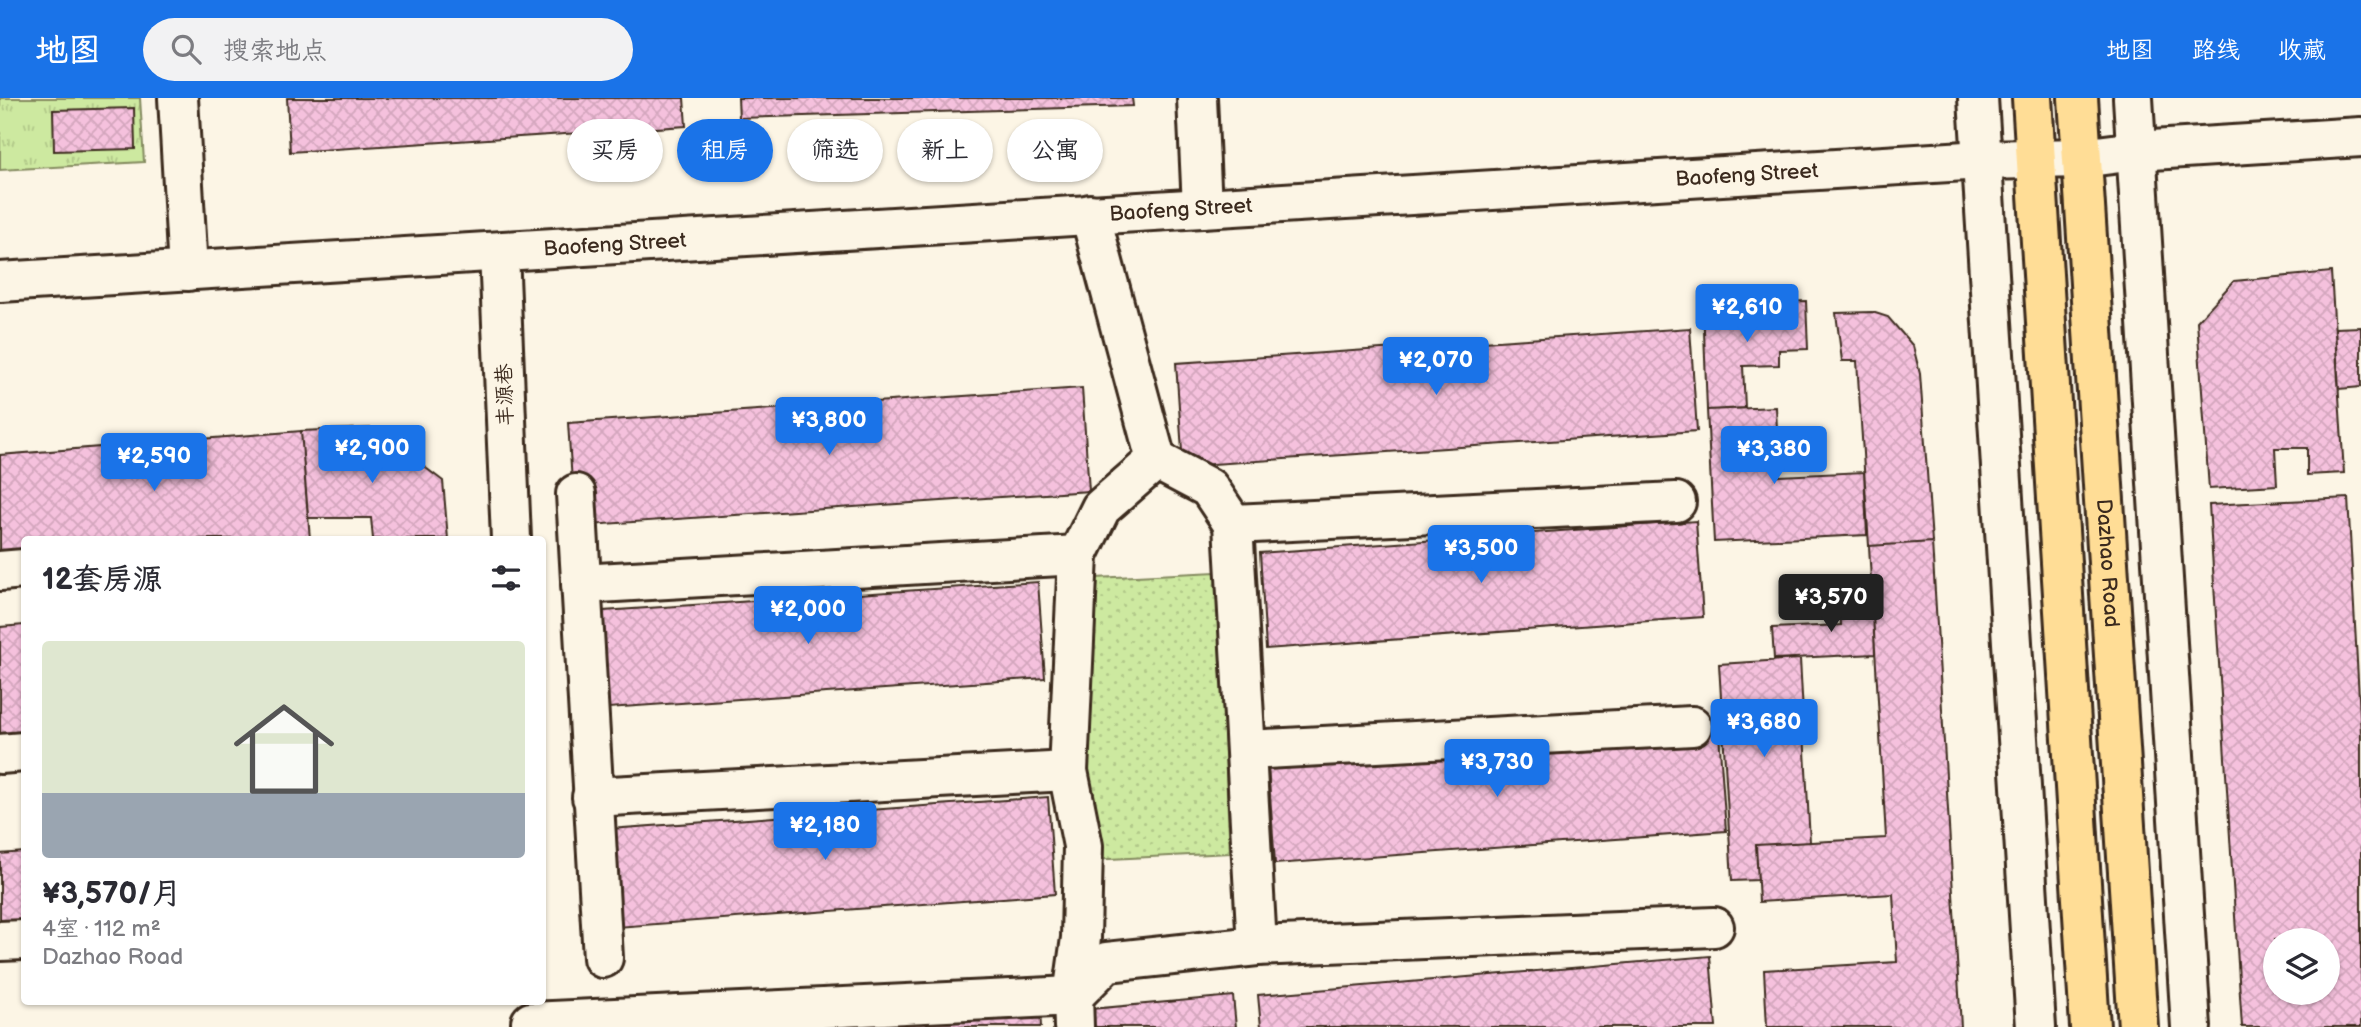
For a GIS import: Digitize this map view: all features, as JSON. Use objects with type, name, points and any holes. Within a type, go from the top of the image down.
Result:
[{"type":"highway","points":[[2032,98],[2090,1027]]},
{"type":"highway","name":"Dazhao Road","points":[[2078,98],[2138,1027]]},
{"type":"street","points":[[178,98],[188,271]]},
{"type":"street","points":[[1197,98],[1202,208]]},
{"type":"street","points":[[1978,98],[2036,1027]]},
{"type":"street","points":[[2133,98],[2190,1027]]},
{"type":"street","name":"Baofeng Street","points":[[0,282],[1982,160],[2081,158],[2136,151],[2361,137]]},
{"type":"street","points":[[1090,214],[1156,460],[1209,488],[1233,524],[1257,946]]},
{"type":"street","name":"丰源巷","points":[[499,252],[511,536]]},
{"type":"street","points":[[1073,1011],[1081,938],[1083,846],[1068,771],[1078,555],[1101,508],[1156,460]]},
{"type":"street","points":[[576,494],[603,958]]},
{"type":"street","points":[[1233,524],[1676,502]]},
{"type":"street","points":[[581,584],[1078,555]]},
{"type":"street","points":[[0,570],[21,569]]},
{"type":"street","points":[[1247,750],[1692,726]]},
{"type":"street","points":[[0,754],[21,752]]},
{"type":"street","points":[[592,797],[1068,771]]},
{"type":"street","points":[[1073,1011],[1107,962],[1257,946],[1714,927]]},
{"type":"street","points":[[0,941],[21,940]]},
{"type":"street","points":[[530,1017],[1073,1011]]},
{"type":"green space","points":[[0,98],[140,98],[144,162],[0,170]]},
{"type":"green space","points":[[1216,572],[1230,853],[1090,860],[1075,579]]},
{"type":"building","points":[[287,98],[684,98],[686,119],[677,119],[677,127],[663,128],[663,119],[567,119],[567,134],[290,152]]},
{"type":"building","points":[[738,98],[1132,98],[1133,106],[739,118]]},
{"type":"building","points":[[134,108],[135,149],[54,151],[53,110]]},
{"type":"building","points":[[2331,272],[2344,473],[2307,475],[2307,448],[2275,448],[2277,485],[2209,489],[2197,321],[2234,281]]},
{"type":"building","points":[[1806,301],[1808,349],[1779,350],[1779,365],[1743,366],[1745,408],[1707,410],[1703,305]]},
{"type":"building","points":[[1872,312],[1888,317],[1913,346],[1920,374],[1932,542],[1869,546],[1857,361],[1842,361],[1836,313]]},
{"type":"building","points":[[2361,327],[2361,387],[2339,389],[2335,328]]},
{"type":"building","points":[[1690,328],[1697,431],[1183,466],[1176,363]]},
{"type":"building","points":[[1082,388],[1089,491],[575,526],[568,423]]},
{"type":"building","points":[[1776,407],[1779,476],[1864,472],[1867,535],[1714,542],[1707,410]]},
{"type":"building","points":[[373,428],[443,481],[448,536],[373,536],[371,518],[308,518],[301,431]]},
{"type":"building","points":[[301,431],[310,536],[21,536],[21,582],[0,584],[0,455]]},
{"type":"building","points":[[2348,498],[2361,734],[2361,1027],[2242,1027],[2209,505]]},
{"type":"building","points":[[1696,521],[1703,617],[1266,649],[1260,553]]},
{"type":"building","points":[[1932,542],[1961,1027],[1767,1027],[1764,970],[1897,962],[1893,894],[1759,902],[1756,845],[1886,838],[1869,546]]},
{"type":"building","points":[[1038,582],[1045,678],[579,710],[573,613]]},
{"type":"building","points":[[1872,595],[1875,654],[1774,659],[1772,628],[1841,625],[1839,596]]},
{"type":"building","points":[[21,625],[21,736],[0,738],[0,627]]},
{"type":"building","points":[[1800,659],[1810,842],[1756,845],[1758,880],[1732,881],[1719,664]]},
{"type":"building","points":[[1719,733],[1726,831],[1275,864],[1268,767]]},
{"type":"building","points":[[1048,797],[1055,894],[604,928],[596,830]]},
{"type":"building","points":[[21,852],[21,937],[0,939],[0,854]]},
{"type":"building","points":[[1710,956],[1716,1027],[1261,1027],[1258,995]]},
{"type":"building","points":[[1233,996],[1236,1027],[1093,1027],[1091,1009]]},
{"type":"building","points":[[1040,1011],[1041,1027],[827,1027]]}]
